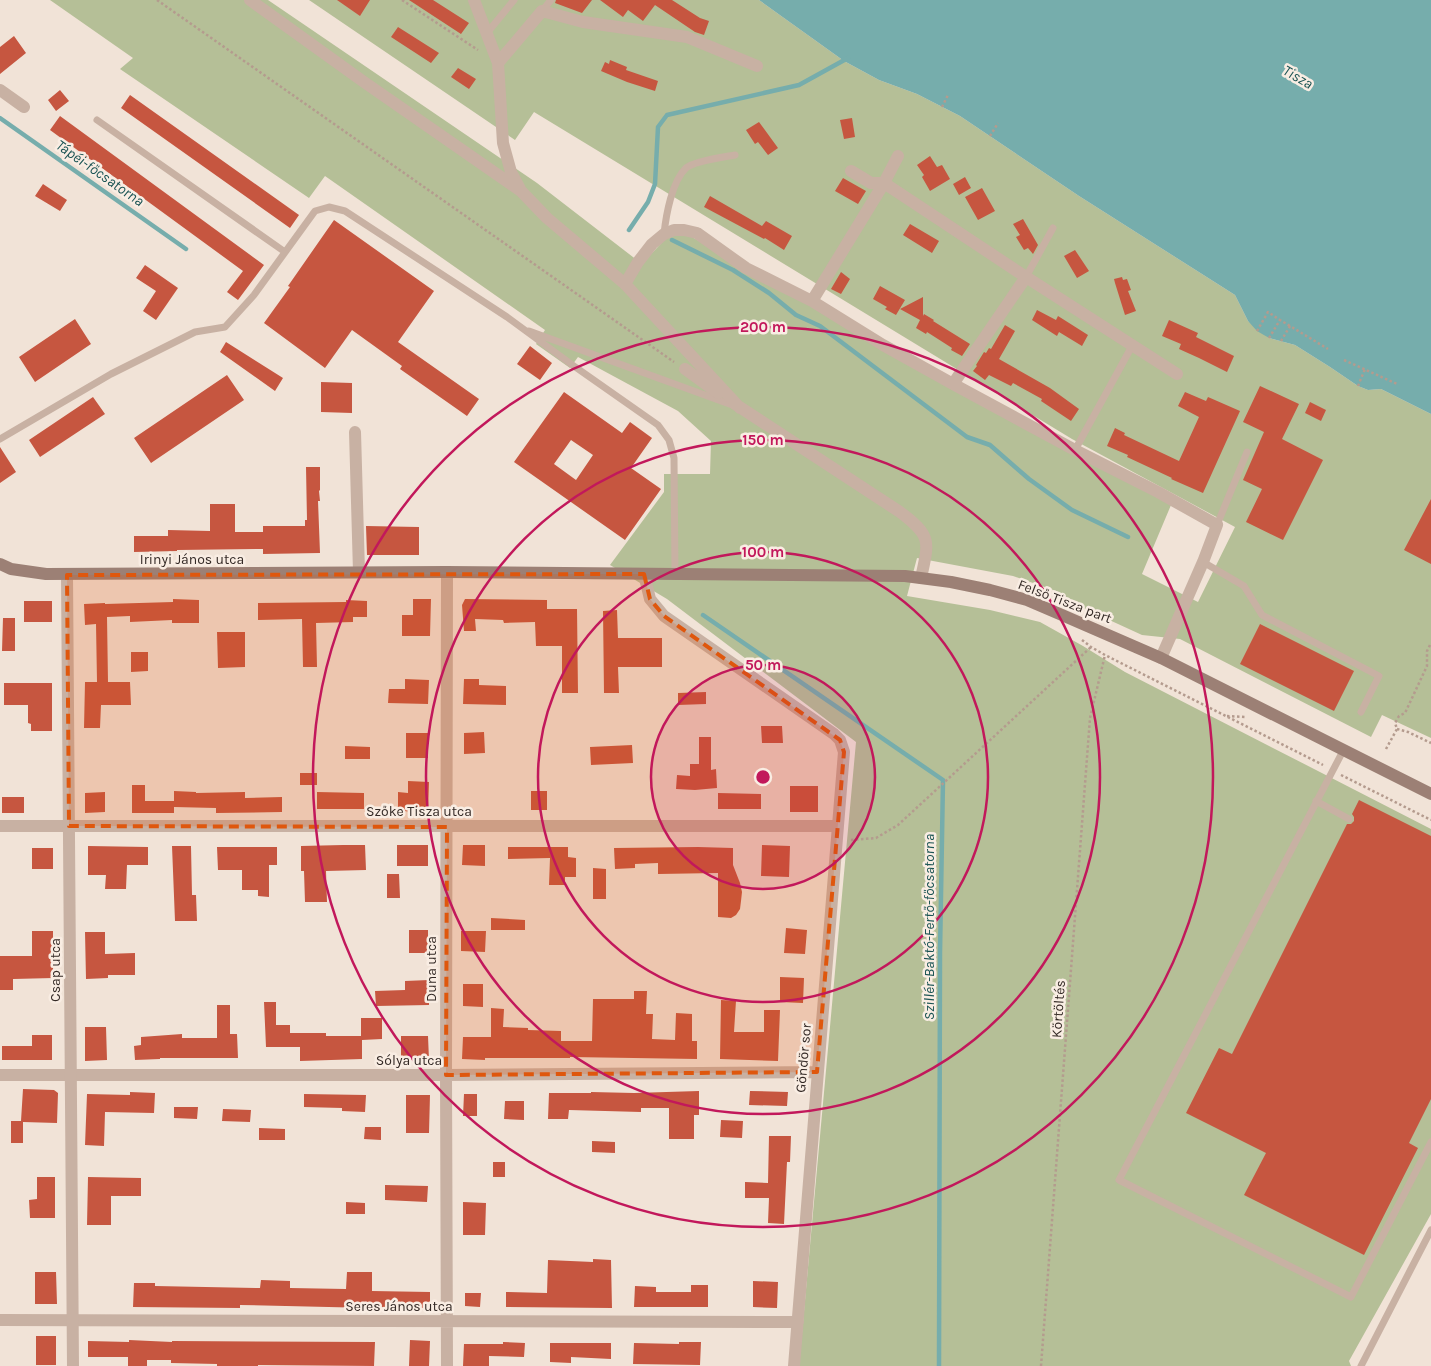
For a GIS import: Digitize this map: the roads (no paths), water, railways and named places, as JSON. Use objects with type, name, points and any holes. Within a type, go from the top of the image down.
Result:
[{"type":"main road","name":"Irinyi János utca","points":[[0,564],[11,569],[68,575],[359,572],[648,574]]},
{"type":"main road","name":"Felső Tisza part","points":[[648,574],[905,576],[966,584],[1027,600],[1161,658],[1431,794]]},
{"type":"street","points":[[250,0],[521,191],[547,218],[625,284],[740,408]]},
{"type":"street","points":[[474,0],[498,63],[503,142],[511,172],[521,191]]},
{"type":"street","points":[[498,63],[542,11],[583,22],[687,37],[757,66]]},
{"type":"street","points":[[0,90],[24,107]]},
{"type":"street","points":[[812,301],[884,183],[898,156]]},
{"type":"street","points":[[851,171],[872,183],[884,183],[1177,374]]},
{"type":"street","points":[[625,284],[638,262],[652,244],[664,234],[674,230],[697,232],[746,268],[812,301],[883,345],[953,384],[1217,525],[1161,658]]},
{"type":"street","points":[[953,384],[1026,277]]},
{"type":"street","points":[[685,369],[740,408],[915,523],[924,533],[927,545],[921,578]]},
{"type":"street","points":[[355,432],[359,572]]},
{"type":"street","name":"Duna utca","points":[[447,572],[447,1366]]},
{"type":"street","name":"Göndör sor","points":[[648,574],[650,599],[664,616],[834,734],[840,740],[844,752],[794,1366]]},
{"type":"street","name":"Csap utca","points":[[68,575],[73,1366]]},
{"type":"street","name":"Szőke Tisza utca","points":[[0,826],[838,826]]},
{"type":"street","name":"Sólya utca","points":[[0,1075],[446,1075],[817,1072]]},
{"type":"street","name":"Seres János utca","points":[[0,1320],[798,1322]]},
{"type":"lane","points":[[487,33],[514,0]]},
{"type":"lane","points":[[542,11],[551,0]]},
{"type":"lane","points":[[97,120],[285,252]]},
{"type":"lane","points":[[664,234],[666,216],[676,184],[687,167],[698,162],[735,155]]},
{"type":"lane","points":[[0,439],[111,374],[195,332],[225,327],[254,295],[316,211],[329,207],[345,211],[522,328],[658,425],[669,440],[674,458],[675,574]]},
{"type":"lane","points":[[1026,277],[1053,228]]},
{"type":"lane","points":[[522,328],[740,408]]},
{"type":"lane","points":[[1075,450],[1132,346]]},
{"type":"lane","points":[[1217,525],[1247,452]]},
{"type":"lane","points":[[1203,562],[1244,586],[1262,615],[1379,676],[1361,712]]},
{"type":"lane","points":[[1344,750],[1119,1180],[1351,1297],[1431,1142]]},
{"type":"lane","points":[[1316,801],[1350,819]]},
{"type":"lane","points":[[1361,1366],[1431,1230]]},
{"type":"water","name":"Tisza","points":[[759,0],[1431,0],[1431,414],[1381,389],[1368,390],[1358,386],[1295,345],[1269,338],[1257,331],[1248,321],[1235,295],[1079,196],[960,116],[917,94],[879,80],[844,61]]},
{"type":"waterway","points":[[629,230],[648,202],[655,184],[658,127],[667,115],[799,85],[848,58]]},
{"type":"waterway","name":"Tápéi-főcsatorna","points":[[0,118],[186,249]]},
{"type":"waterway","points":[[672,240],[733,270],[769,293],[796,315],[820,326],[967,437],[990,445],[1029,479],[1072,510],[1128,537]]},
{"type":"waterway","name":"Szillér-Baktó-Fertő-főcsatorna","points":[[703,615],[943,780],[940,953],[939,1366]]}]
